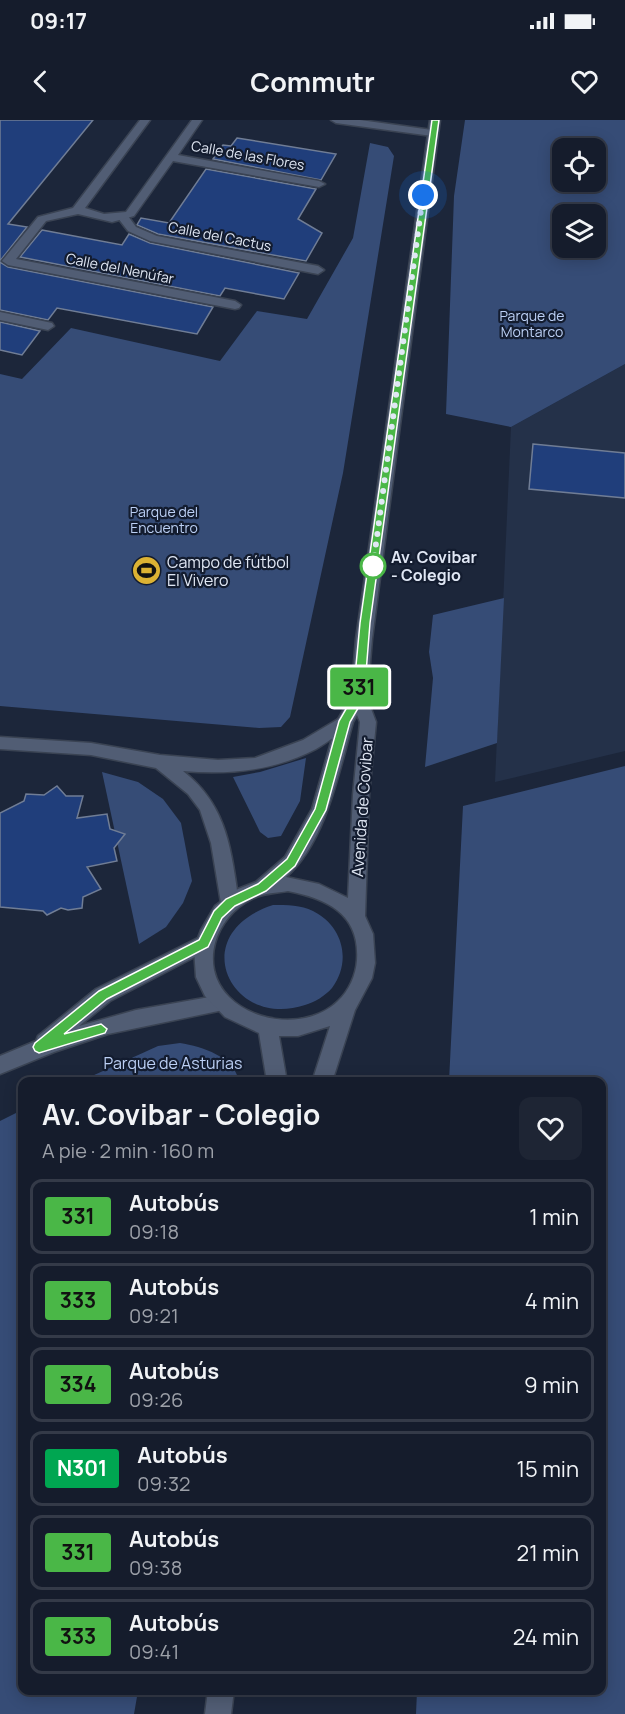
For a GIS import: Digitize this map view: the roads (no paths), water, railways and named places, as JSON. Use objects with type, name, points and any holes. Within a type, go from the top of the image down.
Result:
[{"type":"street","points":[[79,210],[79,206],[145,120]]},
{"type":"street","points":[[4,261],[42,219],[79,210],[85,213],[124,218],[130,214],[197,120]]},
{"type":"street","points":[[336,120],[434,127]]},
{"type":"street","name":"Avenida de Covibar","points":[[356,917],[361,795],[368,722],[359,698],[365,623],[434,127]]},
{"type":"street","name":"Calle de las Flores","points":[[171,157],[319,183]]},
{"type":"street","name":"Calle del Cactus","points":[[124,218],[126,225],[132,230],[154,238],[318,270]]},
{"type":"street","name":"Calle del Nenúfar","points":[[4,261],[235,305]]},
{"type":"street","points":[[0,316],[48,326]]},
{"type":"street","name":"Avenida de Covibar","points":[[262,887],[291,862],[321,810],[345,721],[359,698]]},
{"type":"street","name":"Avenida de Covibar","points":[[0,743],[92,749],[160,762],[218,767],[256,764],[309,746],[345,721]]},
{"type":"street","points":[[160,762],[186,782],[208,807],[222,853],[230,903]]},
{"type":"street","points":[[324,1077],[346,1007],[362,986],[369,963],[367,939],[356,917],[338,900],[315,889],[288,884],[262,887],[230,903],[214,921],[204,943],[203,964],[209,984],[221,1003],[242,1018],[268,1028],[296,1029],[323,1021],[346,1007]]},
{"type":"street","points":[[39,1047],[103,995],[204,943]]},
{"type":"street","points":[[0,1065],[39,1047],[179,1008],[221,1003]]},
{"type":"street","points":[[268,1028],[276,1077]]},
{"type":"street","points":[[218,1714],[220,1695]]},
{"type":"place","name":"Av. Covibar - Colegio","points":[[373,566]]},
{"type":"place","name":"Campo de fútbol El Vivero","points":[[146,571]]},
{"type":"park label","name":"Parque de Montarco","points":[[532,324]]},
{"type":"park label","name":"Parque del Encuentro","points":[[164,520]]},
{"type":"park label","name":"Parque de Asturias","points":[[173,1063]]}]
